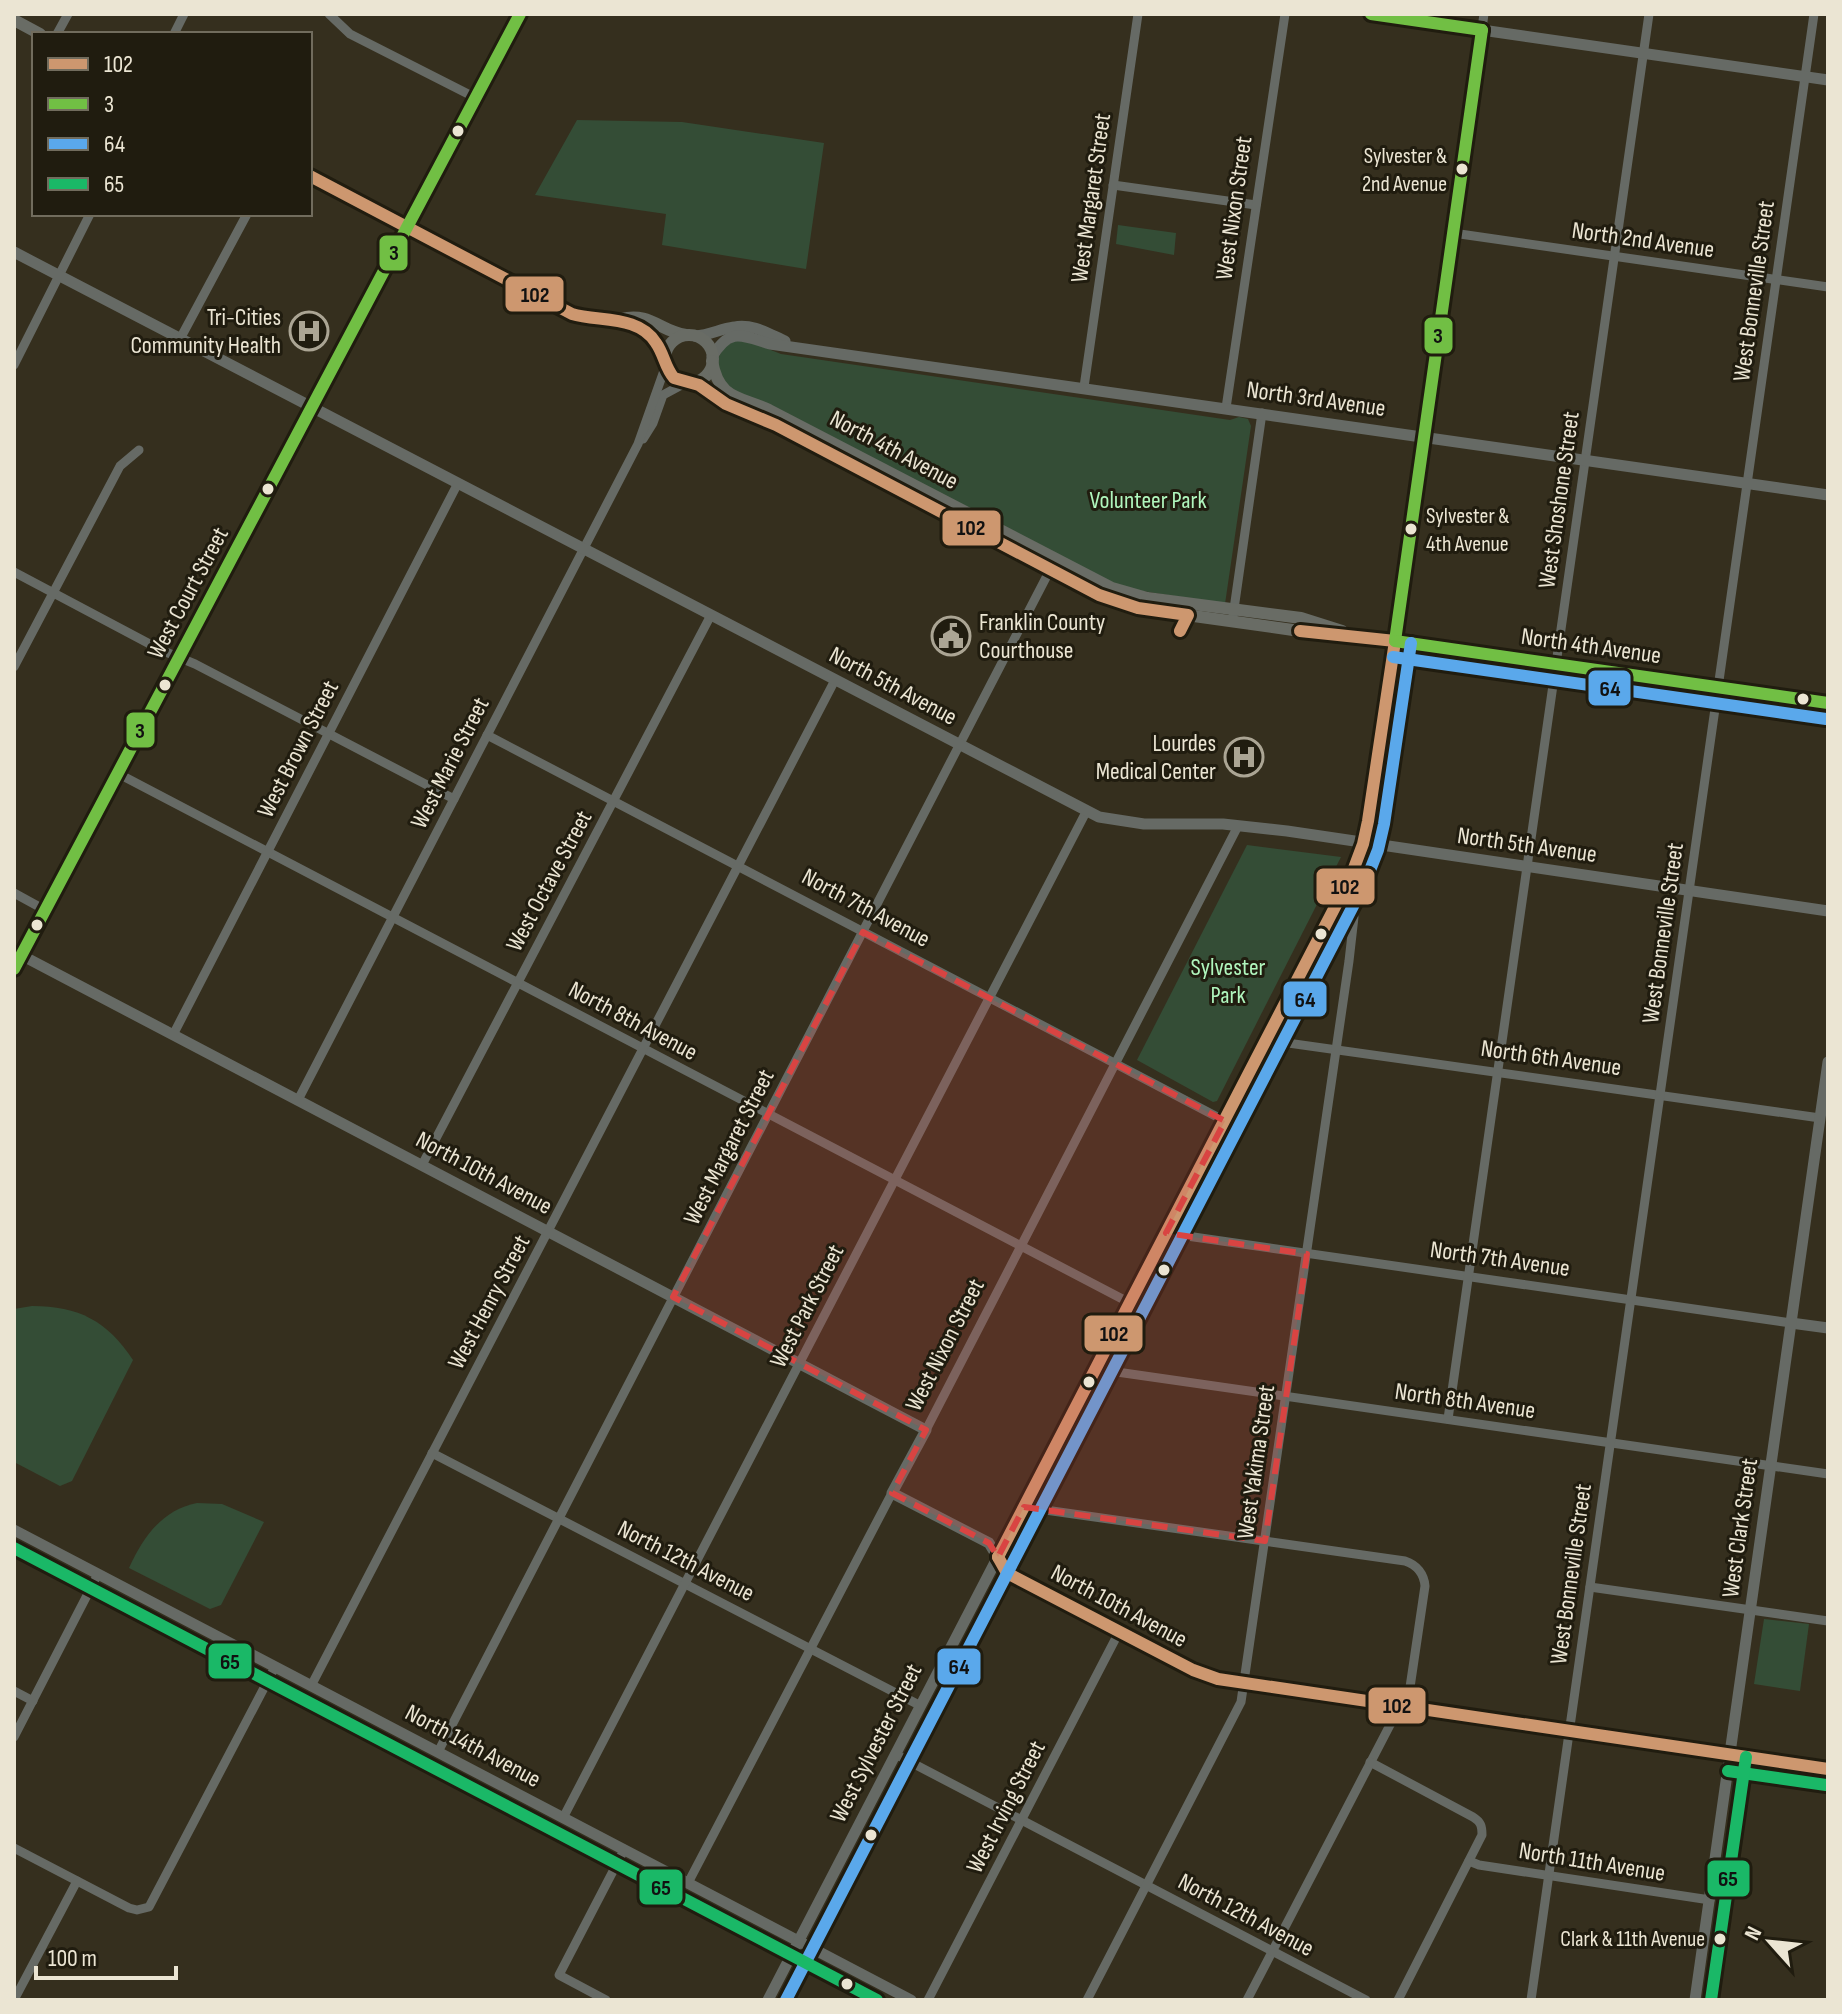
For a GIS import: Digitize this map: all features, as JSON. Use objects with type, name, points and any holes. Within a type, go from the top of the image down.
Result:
[{"type":"main road","points":[[14,20],[36,32]]},
{"type":"main road","points":[[312,177],[572,314],[630,323],[648,332],[674,378],[689,382],[708,373],[712,359],[706,342],[692,335],[672,332],[639,316],[616,320]]},
{"type":"main road","name":"West Court Street","points":[[14,969],[407,228]]},
{"type":"main road","points":[[665,363],[665,352],[672,341],[692,335]]},
{"type":"main road","name":"North 4th Avenue","points":[[712,359],[720,384],[733,397],[769,410],[1053,565],[1099,595],[1128,605],[1233,616],[1301,618],[1348,634],[1828,703]]},
{"type":"main road","name":"North 4th Avenue","points":[[689,382],[726,404],[776,425],[1053,565]]},
{"type":"street","points":[[58,32],[68,14]]},
{"type":"street","points":[[175,32],[184,14]]},
{"type":"street","points":[[329,14],[350,34],[476,98]]},
{"type":"street","points":[[407,228],[520,14]]},
{"type":"street","name":"West Margaret Street","points":[[1084,387],[1138,14]]},
{"type":"street","name":"West Nixon Street","points":[[1226,408],[1285,14]]},
{"type":"street","points":[[1371,14],[1828,80]]},
{"type":"street","name":"West Sylvester Street","points":[[768,2000],[1338,903],[1363,844],[1484,14]]},
{"type":"street","name":"West Shoshone Street","points":[[1448,1419],[1649,14]]},
{"type":"street","name":"West Bonneville Street","points":[[1531,2000],[1814,14]]},
{"type":"street","points":[[1113,185],[1256,205]]},
{"type":"street","points":[[14,365],[89,216]]},
{"type":"street","points":[[180,339],[246,216]]},
{"type":"street","name":"North 2nd Avenue","points":[[1453,233],[1828,287]]},
{"type":"street","name":"North 5th Avenue","points":[[14,252],[1086,812],[1144,824],[1238,826],[1828,911]]},
{"type":"street","name":"North 3rd Avenue","points":[[692,335],[713,334],[731,327],[745,326],[797,346]]},
{"type":"street","name":"North 3rd Avenue","points":[[712,359],[723,342],[740,334],[749,335],[766,343],[1828,495]]},
{"type":"street","name":"West Marie Street","points":[[638,444],[665,363]]},
{"type":"street","name":"West Marie Street","points":[[298,1100],[638,444],[653,423],[663,395],[689,382]]},
{"type":"street","points":[[1233,616],[1262,413]]},
{"type":"street","points":[[14,667],[120,466],[139,450]]},
{"type":"street","name":"West Brown Street","points":[[173,1035],[458,483]]},
{"type":"street","name":"West Margaret Street","points":[[438,1752],[1053,565]]},
{"type":"street","points":[[14,572],[454,799]]},
{"type":"street","name":"West Octave Street","points":[[422,1165],[711,615]]},
{"type":"street","name":"West Henry Street","points":[[311,1686],[835,680]]},
{"type":"street","name":"North 7th Avenue","points":[[487,735],[1225,1121]]},
{"type":"street","name":"North 8th Avenue","points":[[117,773],[1130,1303]]},
{"type":"street","name":"West Park Street","points":[[563,1818],[1086,812]]},
{"type":"street","name":"West Nixon Street","points":[[688,1883],[1238,826]]},
{"type":"street","points":[[14,893],[45,910]]},
{"type":"street","name":"West Yakima Street","points":[[1087,2000],[1241,1702],[1354,917],[1338,903]]},
{"type":"street","name":"North 10th Avenue","points":[[21,955],[926,1430]]},
{"type":"street","name":"North 6th Avenue","points":[[1267,1040],[1824,1119]]},
{"type":"street","name":"West Clark Street","points":[[1695,2000],[1791,1323],[1824,1119],[1828,1062]]},
{"type":"street","name":"North 7th Avenue","points":[[1166,1233],[1828,1328]]},
{"type":"street","name":"North 8th Avenue","points":[[1096,1369],[1828,1474]]},
{"type":"street","name":"North 12th Avenue","points":[[432,1453],[921,1706]]},
{"type":"street","name":"North 10th Avenue","points":[[892,1493],[989,1543],[1007,1573],[1193,1670],[1218,1679],[1828,1769]]},
{"type":"street","points":[[1024,1507],[1405,1561],[1420,1571],[1424,1591],[1409,1694],[1370,1762],[1247,2000]]},
{"type":"street","name":"North 14th Avenue","points":[[14,1530],[911,2000]]},
{"type":"street","points":[[14,1737],[98,1574]]},
{"type":"street","points":[[1590,1587],[1828,1621]]},
{"type":"street","name":"West Irving Street","points":[[928,2000],[1119,1632]]},
{"type":"street","points":[[14,1848],[129,1908],[141,1910],[153,1902],[275,1667]]},
{"type":"street","points":[[14,1691],[33,1701]]},
{"type":"street","name":"North 12th Avenue","points":[[895,1754],[1366,2000]]},
{"type":"street","points":[[1370,1762],[1481,1824],[1482,1835],[1398,2000]]},
{"type":"street","points":[[606,2000],[559,1975],[624,1850]]},
{"type":"street","name":"North 11th Avenue","points":[[1469,1861],[1710,1900]]},
{"type":"street","points":[[14,2000],[77,1881]]},
{"type":"highlighted area","points":[[863,932],[1225,1121],[1166,1233],[1307,1254],[1265,1541],[1024,1507],[998,1557],[989,1543],[892,1493],[926,1430],[673,1297]]},
{"type":"green space","points":[[577,120],[682,122],[824,143],[806,269],[662,245],[666,214],[535,195]]},
{"type":"green space","points":[[1118,225],[1176,233],[1174,255],[1116,244]]},
{"type":"green space","name":"Volunteer Park","points":[[740,338],[781,354],[1230,420],[1239,417],[1248,419],[1251,426],[1225,604],[1123,588],[727,389],[716,362],[724,347]]},
{"type":"green space","name":"Sylvester Park","points":[[1247,845],[1341,857],[1217,1101],[1213,1102],[1137,1060]]},
{"type":"green space","points":[[32,1306],[64,1309],[90,1318],[113,1335],[133,1360],[72,1481],[60,1486],[14,1462],[14,1309]]},
{"type":"green space","points":[[197,1503],[222,1504],[264,1522],[221,1605],[210,1609],[129,1568],[155,1526],[174,1512]]},
{"type":"green space","points":[[1764,1619],[1809,1624],[1800,1691],[1754,1684]]},
{"type":"transit line","name":"3","points":[[14,969],[520,14]]},
{"type":"transit line","name":"3","points":[[1371,14],[1482,30]]},
{"type":"transit line","name":"3","points":[[1395,641],[1482,30]]},
{"type":"transit line","name":"102","points":[[312,177],[572,314],[618,321],[640,328],[656,343],[674,378],[699,385],[726,404],[776,425],[1099,595],[1138,608],[1188,615],[1180,631]]},
{"type":"transit line","name":"102","points":[[1300,631],[1395,641]]},
{"type":"transit line","name":"102","points":[[998,1557],[1351,876],[1368,821],[1395,641]]},
{"type":"transit line","name":"3","points":[[1395,641],[1828,703]]},
{"type":"transit line","name":"64","points":[[786,2000],[1365,883],[1384,824],[1411,643]]},
{"type":"transit line","name":"64","points":[[1393,657],[1826,719]]},
{"type":"transit line","name":"65","points":[[14,1548],[877,2000]]},
{"type":"transit line","name":"102","points":[[998,1557],[1007,1573],[1193,1670],[1218,1679],[1828,1769]]},
{"type":"transit line","name":"65","points":[[1711,2000],[1746,1757]]},
{"type":"transit line","name":"65","points":[[1728,1771],[1826,1785]]},
{"type":"place","name":"Sylvester & 2nd Avenue","points":[[1462,169]]},
{"type":"place","name":"Tri-Cities Community Health","points":[[309,331]]},
{"type":"place","name":"Sylvester & 4th Avenue","points":[[1411,529]]},
{"type":"place","name":"Franklin County Courthouse","points":[[951,636]]},
{"type":"place","name":"Lourdes Medical Center","points":[[1244,757]]},
{"type":"place","name":"Clark & 11th Avenue","points":[[1720,1939]]}]
